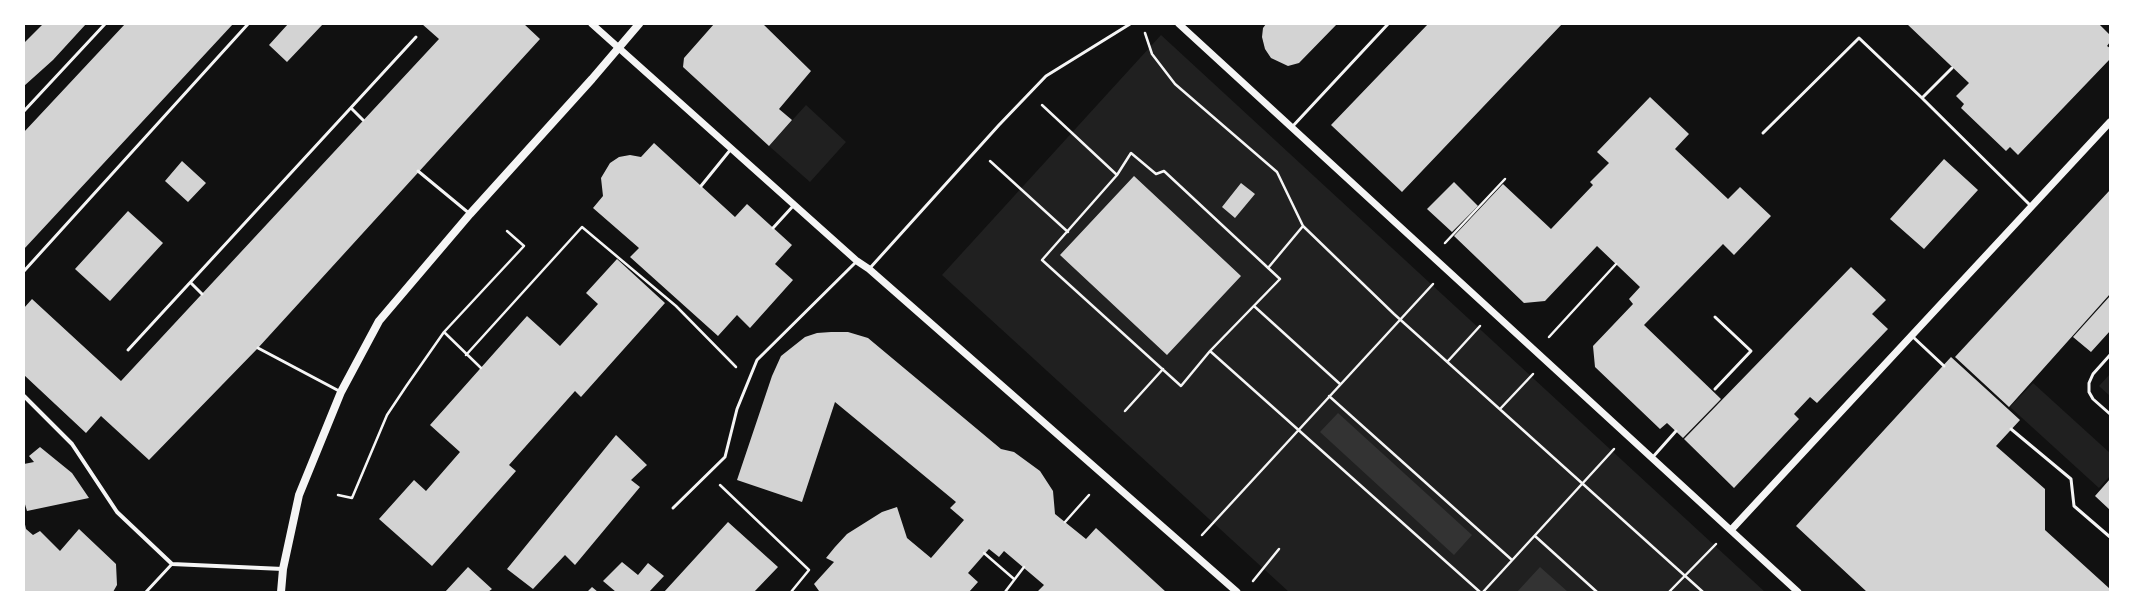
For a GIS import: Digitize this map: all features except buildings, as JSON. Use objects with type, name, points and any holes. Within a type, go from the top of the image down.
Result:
[{"type":"main road","points":[[281,592],[284,569],[299,495],[340,392],[379,321],[470,214],[592,79],[639,24]]},
{"type":"street","points":[[592,24],[731,149],[1236,592]]},
{"type":"street","points":[[1180,24],[1798,592]]},
{"type":"street","points":[[1731,530],[2110,122]]},
{"type":"street","points":[[24,396],[72,444],[117,512],[172,564],[284,569]]},
{"type":"lane","points":[[24,111],[105,24]]},
{"type":"lane","points":[[24,271],[248,24]]},
{"type":"lane","points":[[869,269],[978,150],[999,124],[1046,76],[1130,24]]},
{"type":"lane","points":[[1292,127],[1388,24]]},
{"type":"lane","points":[[128,350],[352,109],[416,37]]},
{"type":"lane","points":[[1763,133],[1859,38],[2032,207]]},
{"type":"lane","points":[[1922,98],[1952,68]]},
{"type":"lane","points":[[352,109],[363,120]]},
{"type":"lane","points":[[701,186],[731,149]]},
{"type":"lane","points":[[418,171],[470,214]]},
{"type":"lane","points":[[773,228],[794,204]]},
{"type":"lane","points":[[673,508],[725,457],[737,409],[757,360],[858,261]]},
{"type":"lane","points":[[191,283],[202,294]]},
{"type":"lane","points":[[1715,317],[1751,351],[1715,389]]},
{"type":"lane","points":[[1912,336],[1944,366]]},
{"type":"lane","points":[[258,348],[340,392]]},
{"type":"lane","points":[[2110,355],[2089,382],[2089,392],[2094,399],[2110,414]]},
{"type":"lane","points":[[2011,429],[2072,480],[2074,506],[2110,537]]},
{"type":"lane","points":[[1652,458],[1676,431]]},
{"type":"lane","points":[[146,592],[172,564]]},
{"type":"path","points":[[1143,27],[1152,54],[1175,84],[1277,172],[1303,226],[1400,319],[1703,592]]},
{"type":"path","points":[[1049,112],[1117,175]]},
{"type":"path","points":[[978,150],[1068,232]]},
{"type":"path","points":[[1131,153],[1156,174],[1164,171],[1280,279],[1210,351],[1181,386],[1042,260],[1117,175],[1131,153]]},
{"type":"path","points":[[1446,242],[1505,179]]},
{"type":"path","points":[[1268,268],[1303,226]]},
{"type":"path","points":[[466,355],[582,227],[676,306],[748,380]]},
{"type":"path","points":[[338,495],[352,498],[387,415],[444,332],[524,246],[507,231]]},
{"type":"path","points":[[1549,337],[1616,264]]},
{"type":"path","points":[[1189,550],[1447,269]]},
{"type":"path","points":[[1254,306],[1340,384]]},
{"type":"path","points":[[1448,361],[1493,312]]},
{"type":"path","points":[[444,332],[481,368]]},
{"type":"path","points":[[1210,351],[1482,592],[1627,435]]},
{"type":"path","points":[[1500,409],[1546,360]]},
{"type":"path","points":[[1125,411],[1163,369]]},
{"type":"path","points":[[1329,396],[1512,560]]},
{"type":"path","points":[[708,474],[810,570],[791,592]]},
{"type":"path","points":[[1065,522],[1089,495]]},
{"type":"path","points":[[1669,592],[1731,530]]},
{"type":"path","points":[[1535,536],[1597,592]]},
{"type":"path","points":[[1249,586],[1279,549]]},
{"type":"path","points":[[984,553],[1014,579]]},
{"type":"path","points":[[1005,592],[1024,567]]},
{"type":"shaded area","points":[[1161,35],[1765,592],[1289,592],[942,275]]},
{"type":"shaded area","points":[[806,105],[846,142],[810,182],[769,146]]},
{"type":"shaded area","points":[[2110,374],[2110,396],[2099,386]]},
{"type":"shaded area","points":[[2033,383],[2110,453],[2110,476],[2099,488],[2010,407]]},
{"type":"shaded area","points":[[1338,413],[1472,535],[1454,555],[1320,432]]},
{"type":"shaded area","points":[[1540,567],[1568,592],[1517,592]]}]
